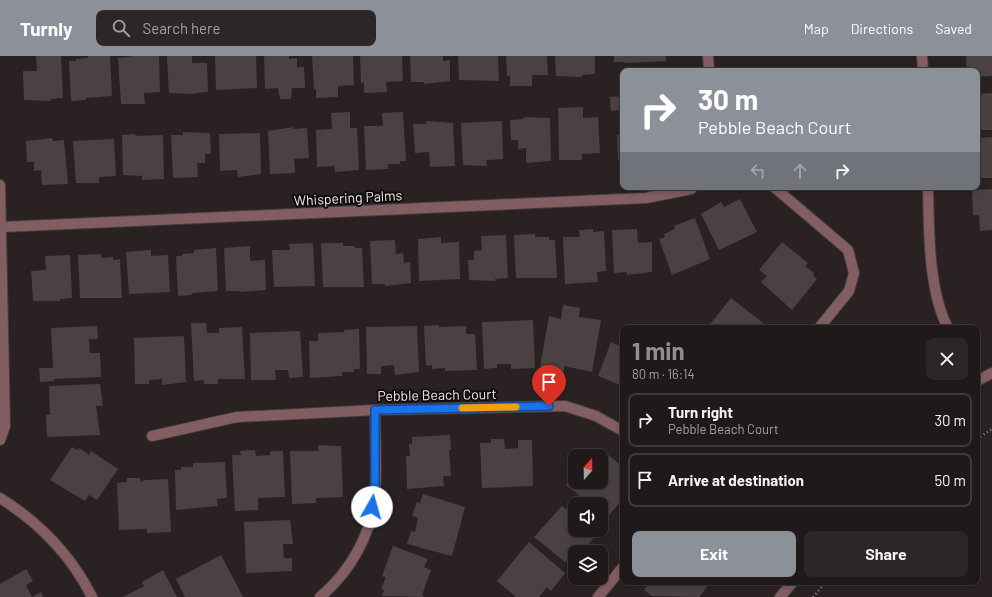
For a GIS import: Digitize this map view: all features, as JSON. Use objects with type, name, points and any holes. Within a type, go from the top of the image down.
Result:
[{"type":"street","points":[[708,56],[708,68]]},
{"type":"street","points":[[922,56],[923,68]]},
{"type":"street","points":[[0,185],[5,426],[0,440]]},
{"type":"street","name":"Whispering Palms","points":[[2,227],[646,198],[686,190]]},
{"type":"street","points":[[778,190],[848,250],[854,272],[849,291],[821,325]]},
{"type":"street","points":[[928,190],[930,258],[942,316],[946,325]]},
{"type":"street","points":[[980,379],[992,373]]},
{"type":"street","name":"Pebble Beach Court","points":[[152,436],[237,417],[375,410],[565,406],[596,416],[620,430]]},
{"type":"street","points":[[320,597],[348,568],[362,543],[370,519],[375,494],[375,410]]},
{"type":"street","points":[[0,498],[22,512],[60,547],[84,582],[92,597]]},
{"type":"street","points":[[598,597],[620,571]]},
{"type":"street","points":[[780,597],[790,585]]},
{"type":"path","points":[[980,437],[992,429]]},
{"type":"path","points":[[813,597],[823,585]]},
{"type":"building","points":[[36,56],[61,56],[63,98],[50,99],[51,101],[24,100],[23,71],[37,71]]},
{"type":"building","points":[[88,56],[110,56],[112,96],[71,101],[69,61],[88,58]]},
{"type":"building","points":[[159,56],[160,92],[144,93],[145,104],[121,104],[118,58]]},
{"type":"building","points":[[167,56],[192,56],[192,63],[207,63],[208,92],[195,94],[169,93]]},
{"type":"building","points":[[215,56],[256,56],[257,88],[216,90]]},
{"type":"building","points":[[264,56],[289,56],[289,59],[297,58],[297,67],[304,67],[305,88],[292,88],[291,99],[280,99],[278,88],[265,89]]},
{"type":"building","points":[[312,56],[353,56],[354,85],[338,86],[338,97],[316,98]]},
{"type":"building","points":[[360,56],[402,56],[403,81],[386,82],[387,92],[364,93],[364,83],[361,83]]},
{"type":"building","points":[[410,56],[443,56],[443,61],[450,60],[450,81],[424,84],[424,82],[411,82]]},
{"type":"building","points":[[458,56],[498,56],[499,81],[459,80]]},
{"type":"building","points":[[506,56],[547,56],[548,75],[532,75],[532,86],[510,86],[510,76],[507,76]]},
{"type":"building","points":[[555,56],[595,56],[595,74],[582,75],[582,77],[556,76]]},
{"type":"building","points":[[614,56],[666,56],[666,61],[625,63],[614,62]]},
{"type":"building","points":[[966,56],[992,56],[992,76],[980,77],[980,68],[967,68]]},
{"type":"building","points":[[992,93],[992,130],[980,130],[980,94]]},
{"type":"building","points":[[620,96],[620,110],[611,111],[610,97]]},
{"type":"building","points":[[583,107],[583,118],[598,117],[600,153],[582,154],[582,160],[559,160],[558,108]]},
{"type":"building","points":[[350,112],[350,128],[357,128],[359,170],[335,172],[334,166],[317,167],[316,130],[332,129],[331,113]]},
{"type":"building","points":[[403,112],[406,161],[400,161],[400,164],[388,164],[388,169],[366,170],[364,126],[383,126],[382,113]]},
{"type":"building","points":[[523,117],[550,118],[551,161],[526,163],[526,148],[518,149],[518,140],[511,140],[510,120],[524,119]]},
{"type":"building","points":[[426,121],[453,123],[455,166],[430,167],[429,152],[415,153],[413,124],[427,124]]},
{"type":"building","points":[[502,121],[503,159],[486,160],[487,166],[463,165],[461,123]]},
{"type":"building","points":[[294,127],[293,129],[307,128],[309,158],[294,159],[295,173],[270,174],[268,131]]},
{"type":"building","points":[[183,132],[210,133],[211,154],[205,154],[205,163],[197,163],[198,177],[173,178],[171,135],[183,135]]},
{"type":"building","points":[[260,133],[261,174],[238,177],[237,170],[220,171],[219,134]]},
{"type":"building","points":[[136,134],[135,136],[163,135],[164,179],[142,180],[142,176],[123,175],[122,135]]},
{"type":"building","points":[[617,135],[620,135],[620,160],[618,160]]},
{"type":"building","points":[[992,137],[992,178],[980,178],[980,138]]},
{"type":"building","points":[[52,138],[53,141],[64,140],[68,184],[42,185],[41,170],[34,171],[34,162],[27,162],[26,141]]},
{"type":"building","points":[[114,139],[116,176],[99,177],[99,183],[76,183],[73,141]]},
{"type":"building","points":[[992,189],[992,230],[980,231],[979,215],[973,215],[972,190]]},
{"type":"building","points":[[740,199],[757,232],[719,250],[701,214],[721,202],[724,207]]},
{"type":"building","points":[[695,218],[710,259],[672,275],[659,239],[665,237],[664,234],[675,229],[674,226]]},
{"type":"building","points":[[593,229],[593,232],[604,231],[606,271],[597,272],[598,282],[565,284],[563,237],[580,237],[579,230]]},
{"type":"building","points":[[637,229],[638,243],[652,242],[652,272],[627,275],[627,272],[614,273],[612,230]]},
{"type":"building","points":[[535,234],[535,237],[549,237],[549,240],[555,240],[557,278],[516,278],[514,235]]},
{"type":"building","points":[[506,235],[508,278],[495,279],[496,281],[469,280],[468,260],[474,260],[474,251],[482,250],[481,236]]},
{"type":"building","points":[[441,237],[441,243],[459,242],[460,279],[419,281],[418,239]]},
{"type":"building","points":[[395,240],[396,254],[403,253],[404,263],[410,262],[411,283],[385,286],[385,284],[372,284],[370,241]]},
{"type":"building","points":[[782,242],[808,263],[805,266],[814,273],[813,275],[817,279],[792,310],[761,282],[767,276],[759,270]]},
{"type":"building","points":[[313,243],[315,286],[274,287],[272,250],[290,250],[289,244]]},
{"type":"building","points":[[321,243],[343,243],[343,246],[355,246],[355,248],[362,248],[364,287],[323,287]]},
{"type":"building","points":[[250,246],[250,261],[265,260],[266,290],[240,292],[226,291],[224,248]]},
{"type":"building","points":[[216,248],[218,291],[192,293],[192,295],[178,296],[176,256],[194,253],[194,250]]},
{"type":"building","points":[[151,250],[151,256],[168,255],[170,292],[129,294],[126,252]]},
{"type":"building","points":[[101,254],[102,258],[113,257],[113,260],[120,259],[122,298],[80,298],[78,255]]},
{"type":"building","points":[[70,255],[72,298],[60,299],[60,301],[33,301],[31,271],[46,270],[45,256]]},
{"type":"building","points":[[731,298],[765,325],[709,325]]},
{"type":"building","points":[[563,305],[580,308],[579,317],[601,320],[592,372],[564,366],[564,372],[540,367],[549,316],[561,319]]},
{"type":"building","points":[[533,320],[535,368],[511,369],[511,364],[497,364],[497,368],[484,369],[482,322]]},
{"type":"building","points":[[191,323],[206,323],[207,333],[219,333],[219,328],[242,327],[245,379],[218,379],[218,384],[204,384],[204,380],[194,381]]},
{"type":"building","points":[[439,325],[439,327],[466,326],[466,334],[475,334],[477,370],[445,371],[445,368],[432,369],[432,365],[426,366],[424,326]]},
{"type":"building","points":[[97,326],[98,339],[89,339],[90,353],[100,353],[101,377],[54,379],[54,381],[40,382],[39,368],[53,368],[51,328]]},
{"type":"building","points":[[417,326],[419,372],[395,375],[394,365],[381,366],[381,374],[367,374],[366,327]]},
{"type":"building","points":[[359,329],[360,369],[354,369],[354,372],[342,372],[342,376],[310,378],[309,341],[318,341],[318,333],[344,332],[344,330]]},
{"type":"building","points":[[300,331],[303,377],[289,378],[288,370],[275,370],[276,380],[251,380],[250,333]]},
{"type":"building","points":[[184,336],[186,382],[162,385],[162,379],[149,380],[149,384],[135,384],[134,338]]},
{"type":"building","points":[[611,342],[620,346],[620,385],[598,376]]},
{"type":"building","points":[[100,384],[103,406],[96,406],[100,435],[47,437],[46,415],[50,415],[49,386]]},
{"type":"building","points":[[450,435],[451,450],[449,450],[451,476],[443,476],[444,486],[407,489],[406,456],[410,456],[409,444],[412,444],[412,437]]},
{"type":"building","points":[[491,439],[504,439],[505,449],[518,448],[518,440],[532,440],[533,486],[482,488],[480,443],[491,443]]},
{"type":"building","points":[[318,445],[341,446],[343,497],[316,498],[316,503],[292,504],[290,451],[319,451]]},
{"type":"building","points":[[72,447],[77,450],[79,448],[89,455],[91,451],[118,469],[97,500],[89,495],[85,501],[50,480]]},
{"type":"building","points":[[255,450],[256,456],[270,455],[270,451],[283,451],[285,497],[258,498],[258,510],[235,511],[232,455],[241,455],[240,451]]},
{"type":"building","points":[[608,455],[620,465],[620,502],[608,517],[608,497],[581,497],[571,489],[608,489]]},
{"type":"building","points":[[225,462],[227,498],[217,499],[218,506],[176,510],[175,470],[181,470],[181,467],[193,467],[193,463]]},
{"type":"building","points":[[127,478],[140,478],[141,482],[145,480],[168,479],[171,532],[147,533],[147,529],[119,530],[117,483],[127,482]]},
{"type":"building","points":[[423,494],[465,507],[452,556],[407,544],[411,531],[415,532],[418,518],[412,516],[417,502],[420,503]]},
{"type":"building","points":[[562,506],[568,511],[568,537],[594,537],[588,545],[568,545],[568,559],[565,562],[534,537]]},
{"type":"building","points":[[290,520],[293,544],[283,544],[284,558],[292,558],[292,571],[246,573],[244,522]]},
{"type":"building","points":[[529,542],[565,573],[551,591],[547,587],[539,597],[516,597],[497,581]]},
{"type":"building","points":[[393,546],[428,559],[424,567],[431,570],[422,595],[424,597],[382,596],[384,590],[381,589],[386,577],[382,576]]},
{"type":"building","points":[[221,555],[243,597],[185,597],[176,579]]},
{"type":"building","points":[[26,569],[33,581],[26,585],[32,597],[0,597],[0,584]]},
{"type":"building","points":[[163,570],[177,597],[123,597],[144,586],[142,582]]},
{"type":"building","points":[[648,585],[709,585],[699,597],[652,596],[644,590]]},
{"type":"building","points":[[41,592],[43,597],[32,597]]},
{"type":"slow traffic","points":[[462,408],[516,407]]},
{"type":"route","points":[[372,507],[375,494],[375,410],[549,406]]}]
